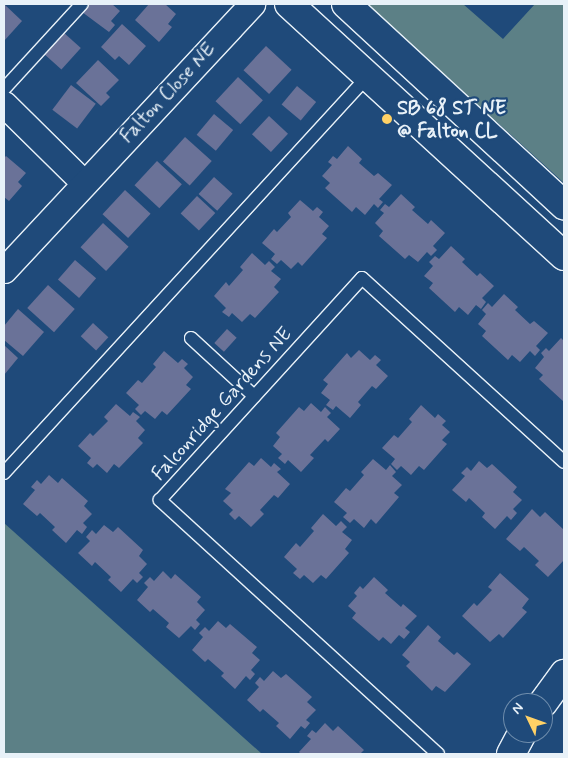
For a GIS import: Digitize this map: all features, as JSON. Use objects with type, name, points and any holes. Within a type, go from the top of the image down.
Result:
[{"type":"main road","points":[[289,4],[564,256]]},
{"type":"main road","points":[[346,4],[564,205]]},
{"type":"street","name":"Falton Close NE","points":[[4,270],[252,4]]},
{"type":"street","points":[[4,104],[84,183]]},
{"type":"lane","points":[[4,89],[82,4]]},
{"type":"lane","points":[[4,473],[368,76]]},
{"type":"lane","name":"Falconridge Gardens NE","points":[[438,754],[160,500],[362,278],[564,462]]},
{"type":"lane","points":[[190,338],[254,396]]},
{"type":"green space","points":[[367,4],[463,4],[503,39],[535,4],[564,4],[564,183]]},
{"type":"green space","points":[[4,523],[262,754],[4,754]]},
{"type":"building","points":[[4,4],[22,21],[4,41]]},
{"type":"building","points":[[89,4],[112,4],[120,11],[111,21],[115,25],[109,32],[82,12]]},
{"type":"building","points":[[149,4],[165,4],[176,14],[168,24],[172,27],[159,42],[135,20]]},
{"type":"building","points":[[122,24],[146,46],[129,65],[119,56],[115,60],[101,47]]},
{"type":"building","points":[[63,32],[81,48],[61,70],[44,54]]},
{"type":"building","points":[[266,46],[292,70],[269,94],[243,70]]},
{"type":"building","points":[[98,60],[119,80],[106,93],[110,97],[101,106],[76,83]]},
{"type":"building","points":[[238,77],[263,100],[240,124],[215,101]]},
{"type":"building","points":[[71,85],[96,104],[77,128],[52,110]]},
{"type":"building","points":[[297,86],[316,102],[301,120],[282,104]]},
{"type":"building","points":[[214,114],[233,130],[216,151],[197,135]]},
{"type":"building","points":[[269,116],[288,134],[271,152],[252,134]]},
{"type":"building","points":[[185,137],[212,161],[190,186],[163,162]]},
{"type":"building","points":[[348,146],[362,159],[359,163],[374,176],[378,173],[392,185],[379,199],[383,202],[378,208],[374,204],[365,215],[356,207],[352,212],[325,188],[330,183],[322,176],[332,165],[328,162],[333,156],[337,159]]},
{"type":"building","points":[[6,156],[26,173],[18,182],[22,186],[9,201],[4,197],[4,158]]},
{"type":"building","points":[[157,161],[182,184],[159,208],[134,185]]},
{"type":"building","points":[[214,177],[233,194],[217,211],[199,194]]},
{"type":"building","points":[[125,190],[151,214],[128,238],[102,214]]},
{"type":"building","points":[[401,194],[415,207],[412,210],[428,224],[431,220],[445,233],[433,246],[437,250],[431,256],[427,252],[418,262],[409,255],[405,259],[379,236],[383,231],[375,223],[384,213],[380,210],[385,204],[389,207]]},
{"type":"building","points":[[197,196],[215,213],[199,231],[181,214]]},
{"type":"building","points":[[300,200],[313,211],[317,207],[323,212],[319,217],[329,226],[322,234],[327,238],[302,266],[298,262],[291,269],[281,260],[277,264],[271,259],[275,254],[262,243],[274,229],[277,232],[291,217],[288,213]]},
{"type":"building","points":[[103,223],[129,247],[106,271],[80,247]]},
{"type":"building","points":[[451,246],[465,259],[462,262],[477,276],[480,273],[494,286],[482,298],[486,302],[481,309],[476,305],[468,315],[459,307],[455,312],[429,288],[433,283],[424,276],[433,266],[429,262],[435,256],[439,259]]},
{"type":"building","points":[[252,253],[265,265],[269,261],[275,267],[271,271],[281,279],[274,287],[279,292],[255,318],[250,314],[242,322],[232,313],[229,317],[222,312],[226,308],[214,296],[226,282],[229,286],[243,270],[240,267]]},
{"type":"building","points":[[75,260],[96,278],[79,298],[58,280]]},
{"type":"building","points":[[48,285],[75,309],[54,332],[27,308]]},
{"type":"building","points":[[504,294],[518,307],[515,310],[530,324],[534,321],[548,333],[536,346],[540,350],[535,356],[530,351],[520,362],[512,355],[508,360],[482,336],[486,331],[478,324],[486,314],[482,310],[488,303],[492,307]]},
{"type":"building","points":[[18,309],[44,332],[23,356],[4,340],[4,326]]},
{"type":"building","points":[[93,323],[108,337],[96,350],[81,336]]},
{"type":"building","points":[[227,329],[237,338],[224,352],[214,343]]},
{"type":"building","points":[[561,338],[564,341],[564,402],[539,379],[543,375],[535,368],[544,357],[541,353],[546,348],[549,351]]},
{"type":"building","points":[[4,345],[18,358],[4,375]]},
{"type":"building","points":[[359,350],[370,360],[375,355],[381,360],[376,365],[388,376],[376,389],[372,386],[358,402],[361,405],[350,418],[336,406],[333,410],[326,405],[330,400],[321,393],[328,384],[323,380],[347,353],[351,358]]},
{"type":"building","points":[[164,351],[178,363],[182,359],[188,364],[184,368],[193,377],[186,385],[191,389],[167,415],[162,411],[155,419],[145,411],[141,415],[135,409],[139,405],[126,393],[138,380],[142,383],[156,367],[153,364]]},
{"type":"building","points":[[311,403],[321,412],[325,407],[331,413],[327,417],[340,429],[328,442],[325,439],[310,455],[314,458],[301,472],[288,460],[285,464],[278,458],[282,454],[273,446],[280,437],[276,433],[299,407],[304,411]]},
{"type":"building","points":[[116,404],[130,416],[133,412],[140,417],[136,421],[145,430],[138,438],[143,443],[119,468],[114,464],[107,473],[97,464],[93,468],[87,463],[91,458],[78,446],[90,433],[93,436],[108,421],[104,417]]},
{"type":"building","points":[[421,405],[435,418],[438,414],[446,421],[442,425],[450,432],[442,440],[447,444],[424,470],[419,466],[411,475],[401,466],[397,470],[391,464],[395,459],[382,448],[394,435],[398,438],[412,422],[409,419]]},
{"type":"building","points":[[261,458],[271,467],[274,463],[281,469],[277,472],[290,484],[278,498],[274,495],[260,510],[264,514],[251,527],[239,516],[235,520],[229,514],[233,510],[223,501],[231,493],[225,489],[249,462],[254,466]]},
{"type":"building","points":[[373,459],[386,470],[390,465],[396,472],[392,476],[402,485],[394,493],[399,497],[376,524],[371,519],[364,528],[354,519],[350,523],[343,517],[347,513],[334,502],[346,488],[350,491],[364,475],[361,472]]},
{"type":"building","points":[[479,461],[487,468],[492,464],[517,487],[513,492],[522,500],[513,509],[517,513],[511,520],[507,516],[495,529],[482,517],[485,513],[469,498],[466,502],[452,490],[465,476],[461,473],[467,467],[471,471]]},
{"type":"building","points":[[49,475],[58,483],[62,478],[88,501],[84,506],[92,514],[83,523],[87,527],[82,534],[77,530],[66,543],[52,530],[55,527],[40,513],[37,516],[23,504],[35,490],[31,487],[37,480],[41,484]]},
{"type":"building","points":[[532,509],[540,517],[545,512],[564,530],[564,560],[548,577],[535,565],[539,561],[524,547],[520,551],[506,539]]},
{"type":"building","points":[[323,514],[336,526],[341,521],[347,527],[342,532],[352,540],[345,549],[349,553],[326,579],[321,575],[313,583],[304,575],[300,579],[293,573],[297,569],[284,557],[296,543],[300,547],[314,531],[311,528]]},
{"type":"building","points":[[104,525],[113,532],[118,527],[143,550],[139,556],[147,564],[139,573],[143,577],[137,583],[133,579],[121,592],[108,580],[111,577],[95,562],[92,566],[78,553],[90,541],[86,537],[92,530],[96,534]]},
{"type":"building","points":[[163,571],[171,579],[175,574],[201,597],[197,602],[205,610],[196,620],[200,624],[195,630],[191,626],[179,638],[166,627],[169,623],[153,609],[150,612],[137,600],[148,587],[144,583],[150,577],[154,581]]},
{"type":"building","points":[[500,573],[529,599],[522,608],[527,612],[503,638],[499,634],[490,642],[462,616],[474,603],[477,606],[492,590],[488,587]]},
{"type":"building","points":[[374,577],[388,590],[385,593],[401,607],[403,604],[417,616],[405,628],[410,632],[404,639],[399,635],[391,644],[383,637],[379,641],[352,618],[356,613],[348,606],[357,596],[354,593],[360,586],[363,589]]},
{"type":"building","points":[[218,621],[226,628],[230,624],[257,647],[252,653],[260,660],[251,670],[255,674],[250,680],[246,676],[235,689],[221,676],[224,673],[208,659],[205,662],[192,650],[203,637],[199,633],[205,627],[209,631]]},
{"type":"building","points":[[428,625],[441,637],[438,641],[454,655],[457,652],[471,664],[445,692],[436,686],[432,691],[406,666],[410,662],[402,655]]},
{"type":"building","points":[[273,671],[281,678],[286,674],[312,697],[307,702],[316,710],[306,720],[310,723],[305,729],[301,726],[290,739],[276,726],[279,723],[263,709],[260,712],[247,700],[259,687],[255,683],[260,677],[264,681]]},
{"type":"building","points":[[325,723],[333,731],[338,726],[364,750],[360,754],[301,754],[299,752],[311,739],[307,736],[312,730],[316,733]]},
{"type":"place","name":"SB 68 ST NE @ Falton CL","points":[[387,119]]}]
